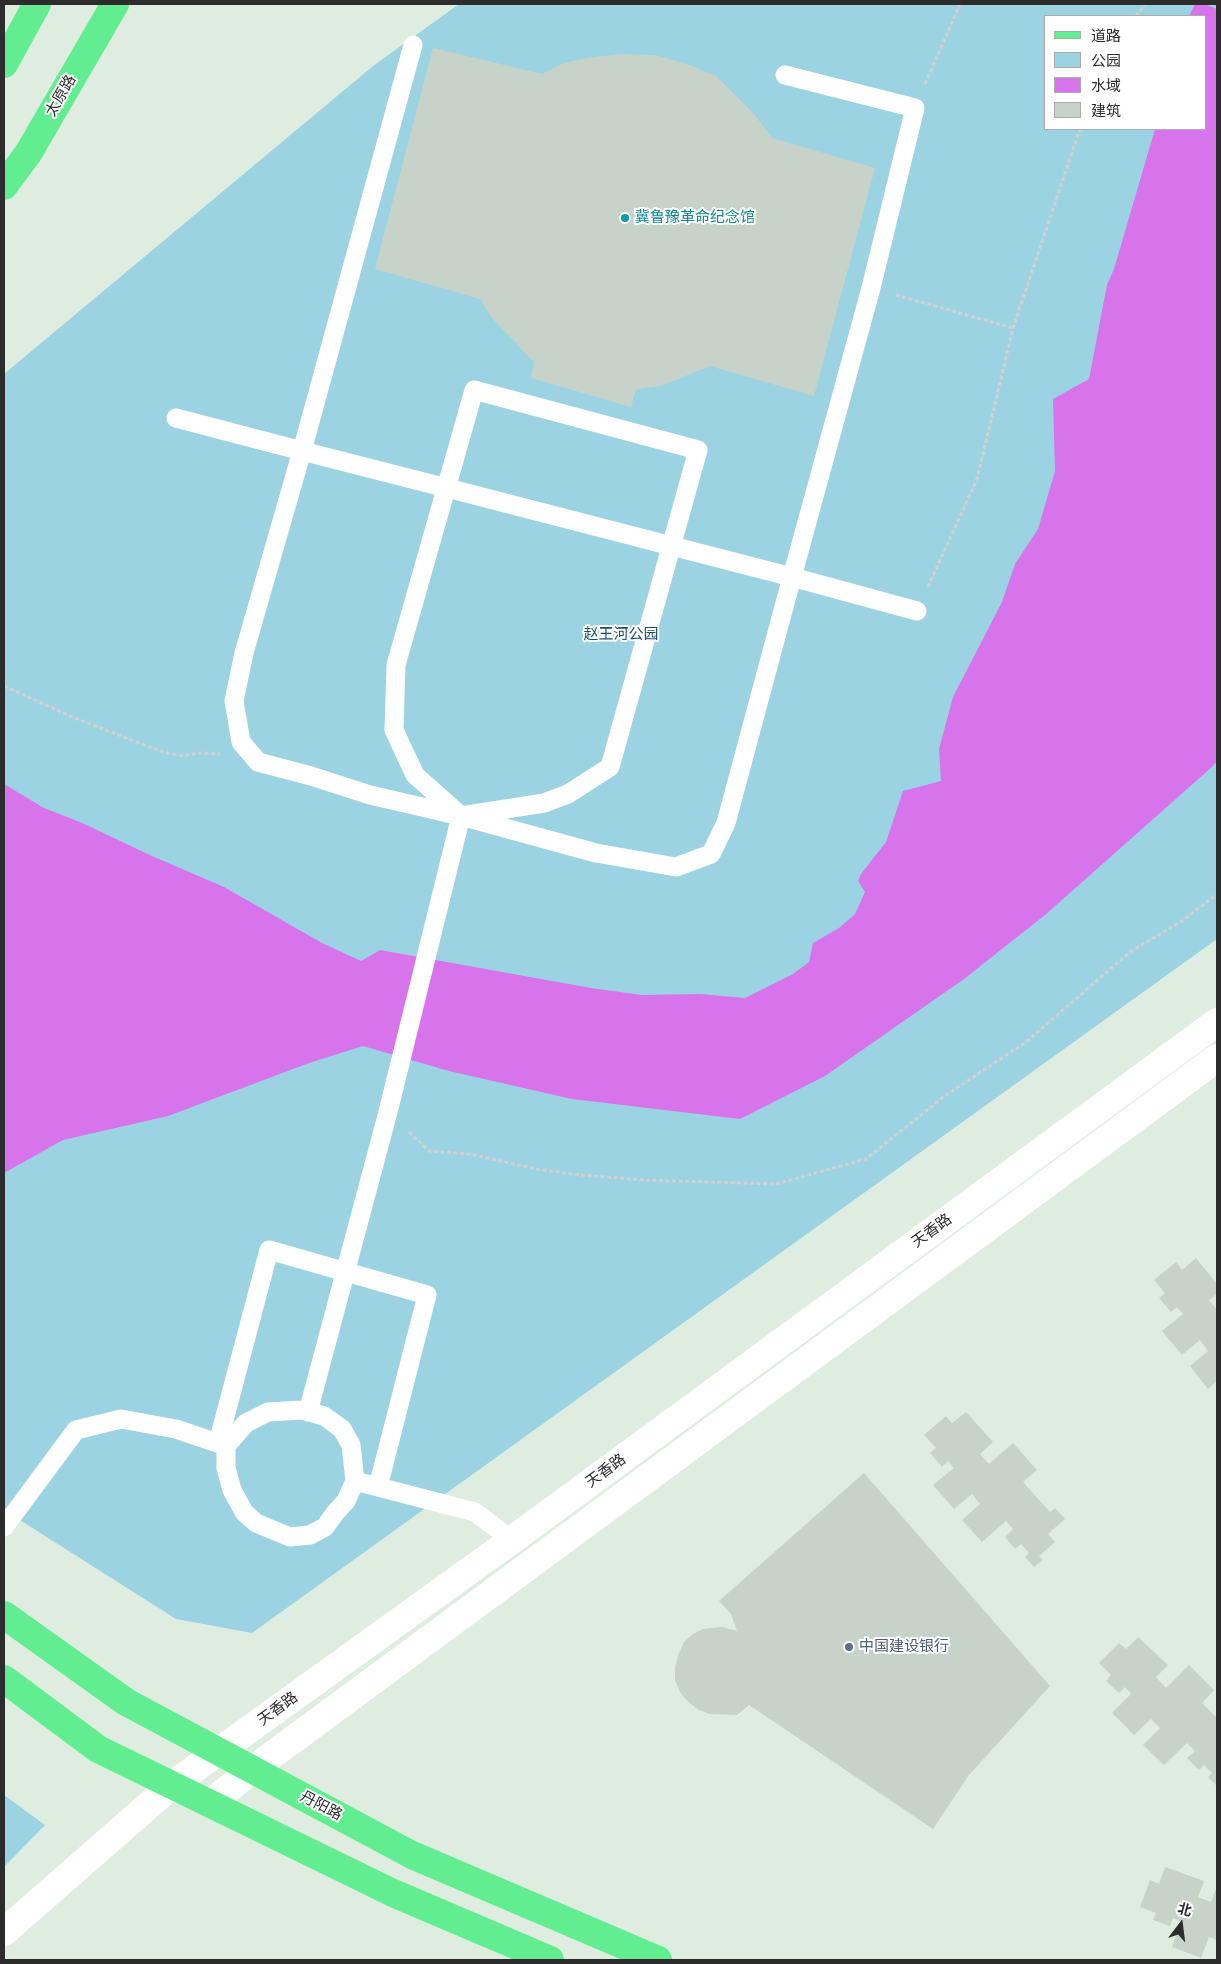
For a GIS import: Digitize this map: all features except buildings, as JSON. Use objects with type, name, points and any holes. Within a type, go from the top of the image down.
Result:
[{"type":"main road","points":[[4,64],[37,4]]},
{"type":"main road","name":"太原路","points":[[4,186],[29,152],[115,4]]},
{"type":"main road","name":"天香路","points":[[4,1932],[172,1785],[512,1540],[1217,1022]]},
{"type":"main road","name":"天香路","points":[[210,1803],[252,1770],[1217,1058]]},
{"type":"main road","name":"丹阳路","points":[[4,1615],[126,1702],[412,1855],[658,1960]]},
{"type":"main road","points":[[4,1679],[98,1749],[393,1893],[550,1960]]},
{"type":"lane","points":[[413,45],[302,451],[244,653],[234,701],[242,742],[258,762],[311,776],[370,795],[461,816],[596,853],[676,867],[711,854],[726,823],[872,288],[915,108],[785,75]]},
{"type":"lane","points":[[474,390],[698,450],[610,767],[568,794],[544,803],[461,816],[415,775],[394,730],[396,664],[474,390]]},
{"type":"lane","points":[[176,418],[917,610]]},
{"type":"lane","points":[[308,1412],[388,1112],[461,816]]},
{"type":"lane","points":[[222,1444],[246,1423],[268,1412],[302,1410],[324,1416],[342,1429],[351,1445],[355,1481],[346,1501],[325,1528],[310,1535],[290,1537],[256,1523],[244,1512],[232,1490],[222,1444],[269,1250],[427,1295],[378,1487]]},
{"type":"lane","points":[[4,1527],[76,1430],[122,1419],[176,1429],[222,1444]]},
{"type":"lane","points":[[355,1481],[475,1512],[512,1540]]},
{"type":"path","points":[[915,108],[960,4]]},
{"type":"path","points":[[1137,15],[1145,4]]},
{"type":"path","points":[[917,610],[977,479],[1013,328],[1080,130]]},
{"type":"path","points":[[872,288],[1013,328]]},
{"type":"path","points":[[4,686],[117,734],[160,751],[181,756],[200,753],[225,755],[242,742]]},
{"type":"path","points":[[388,1112],[429,1151],[469,1154],[537,1169],[580,1175],[645,1180],[776,1184],[866,1159],[942,1098],[1026,1042],[1130,952],[1182,921],[1217,894]]},
{"type":"green space","name":"赵王河公园","points":[[459,4],[1217,4],[1217,939],[252,1633],[176,1619],[4,1510],[4,374],[373,66]]},
{"type":"green space","points":[[4,1795],[45,1825],[4,1867]]},
{"type":"water","points":[[1195,4],[1204,4],[1217,9],[1217,761],[1213,766],[1045,915],[964,979],[825,1076],[740,1119],[572,1099],[449,1071],[363,1046],[309,1063],[168,1116],[63,1140],[4,1173],[4,784],[44,808],[80,822],[224,887],[322,943],[361,961],[380,950],[591,988],[642,995],[700,994],[745,998],[793,974],[809,962],[813,943],[839,928],[855,914],[865,892],[858,881],[861,874],[886,842],[903,791],[941,781],[939,749],[953,697],[1002,602],[1015,564],[1038,529],[1055,471],[1053,399],[1089,379],[1107,285],[1114,269],[1155,130],[1206,130],[1206,15],[1190,15]]},
{"type":"place","name":"冀鲁豫革命纪念馆","points":[[625,218]]},
{"type":"place","name":"中国建设银行","points":[[849,1647]]}]
